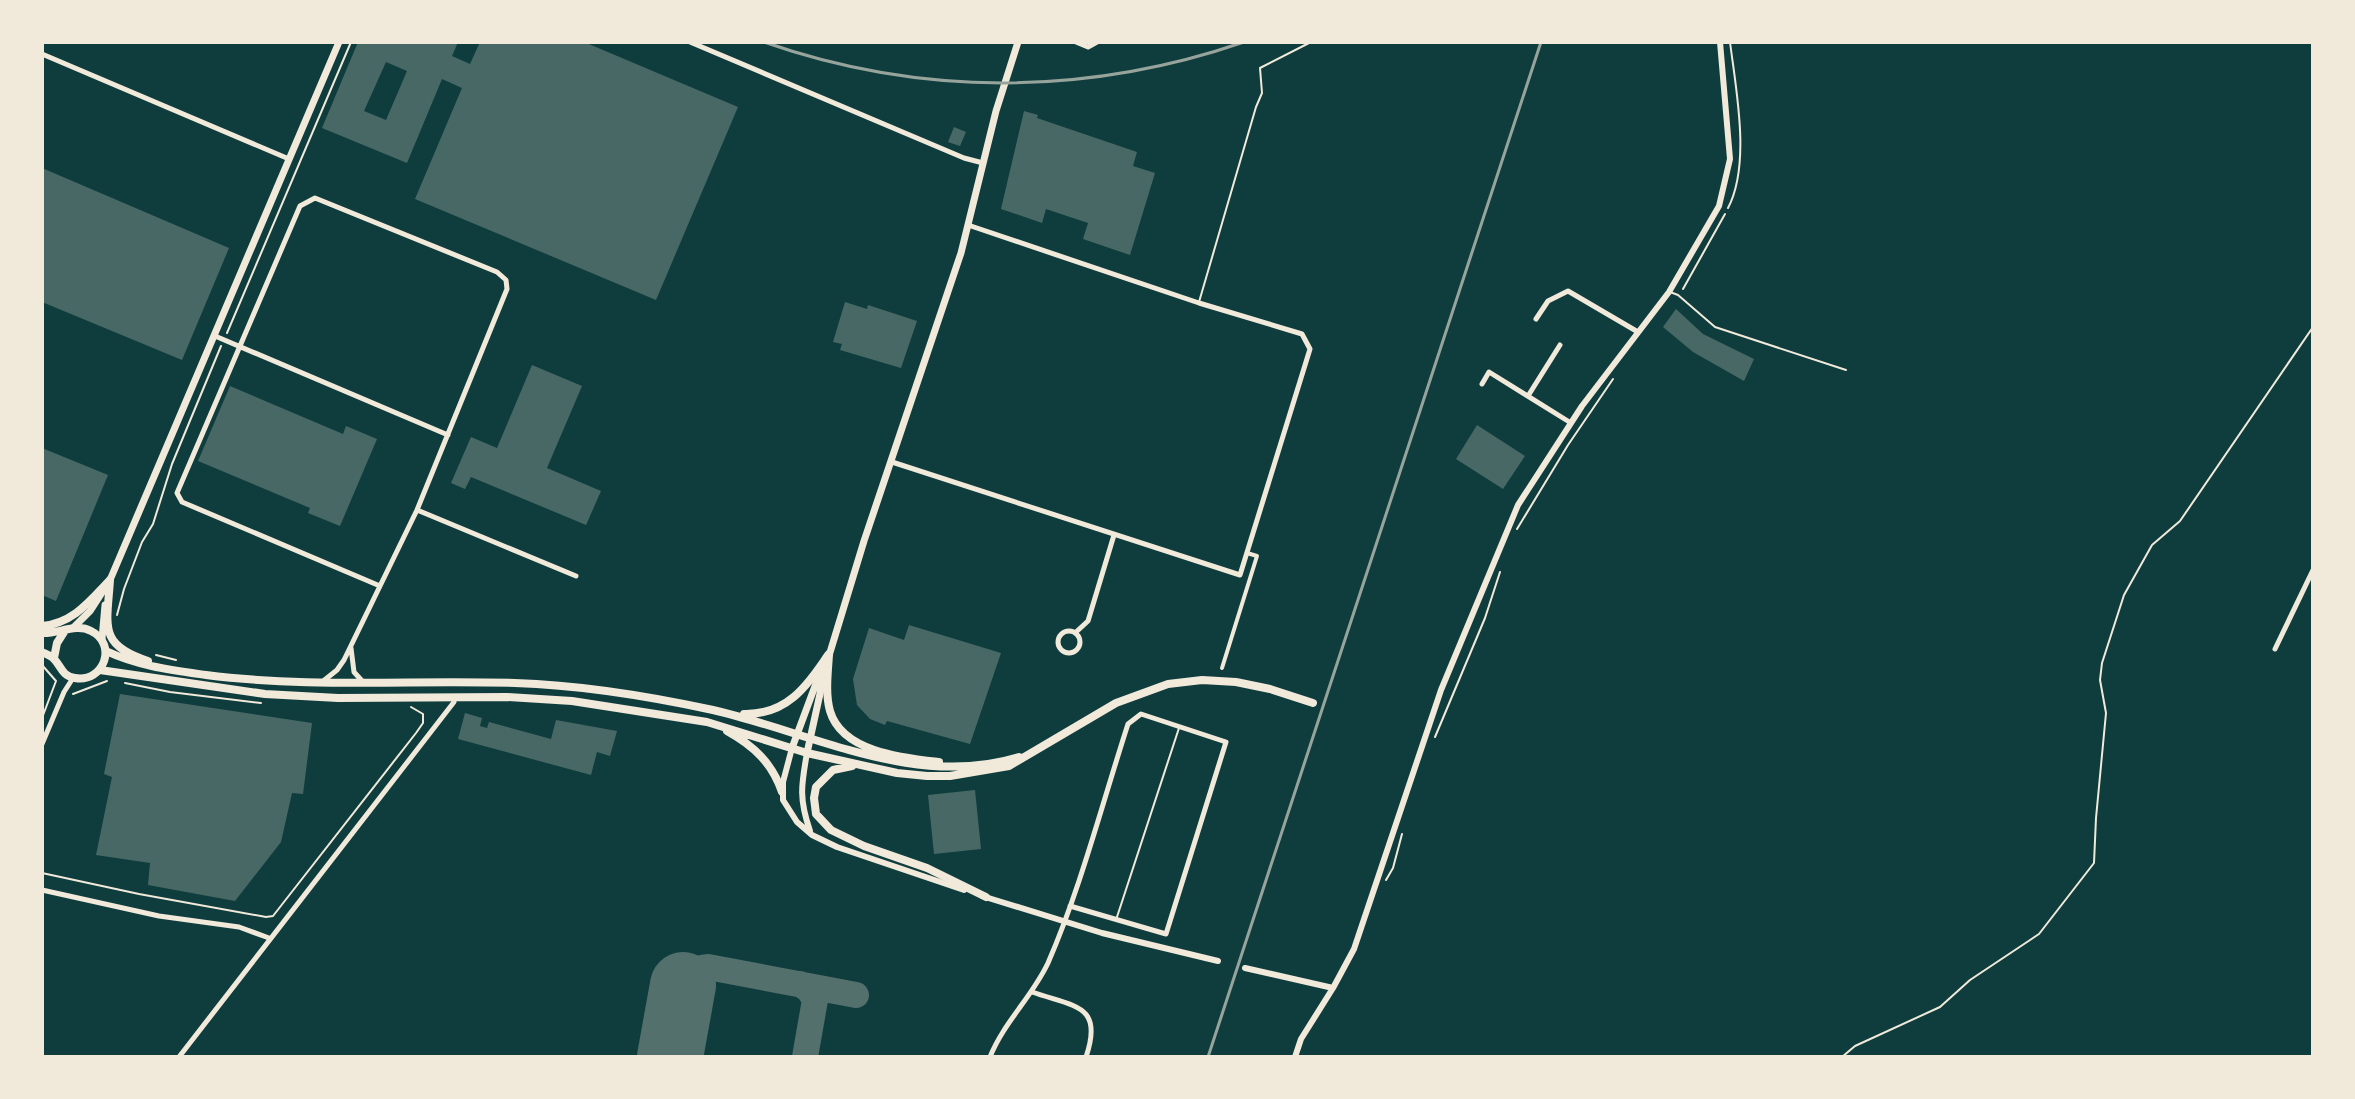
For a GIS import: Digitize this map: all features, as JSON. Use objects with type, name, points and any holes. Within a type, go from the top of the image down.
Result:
[{"type":"main road","points":[[42,633],[64,632],[73,628],[90,611],[110,580],[339,42]]},
{"type":"main road","points":[[792,748],[804,734],[952,284],[996,111],[1018,42]]},
{"type":"main road","points":[[42,626],[58,624],[73,617],[110,580]]},
{"type":"main road","points":[[42,652],[54,658],[61,671],[73,678],[88,678],[100,670],[105,661],[103,617],[110,580]]},
{"type":"main road","points":[[110,580],[108,617],[109,633],[114,644],[123,652],[184,672]]},
{"type":"main road","points":[[73,628],[90,630],[102,639]]},
{"type":"main road","points":[[54,658],[57,643],[64,632]]},
{"type":"main road","points":[[106,651],[147,666],[247,680],[516,683],[640,696],[728,714],[909,765],[948,767],[996,764],[1031,753]]},
{"type":"main road","points":[[728,714],[778,709],[800,695],[829,654]]},
{"type":"main road","points":[[807,753],[804,734],[829,654]]},
{"type":"main road","points":[[829,654],[830,709],[838,726],[850,738],[896,755],[975,766]]},
{"type":"main road","points":[[100,670],[265,694],[572,701],[712,723],[807,753],[897,773]]},
{"type":"main road","points":[[986,897],[927,868],[840,835],[816,814],[816,787],[833,770],[846,766],[950,776],[1001,769],[1022,760],[1116,703],[1168,684],[1202,680],[1236,682],[1313,703]]},
{"type":"main road","points":[[712,723],[760,753],[782,792]]},
{"type":"street","points":[[690,42],[964,158],[983,163]]},
{"type":"street","points":[[1076,42],[1088,47],[1097,42]]},
{"type":"street","points":[[1295,1057],[1301,1039],[1354,949],[1408,782],[1477,600],[1518,505],[1571,423],[1669,292],[1719,206],[1730,151],[1720,42]]},
{"type":"street","points":[[42,54],[289,159]]},
{"type":"street","points":[[321,682],[337,670],[351,647],[417,510],[507,289],[506,280],[497,272],[315,198],[300,206],[177,493],[182,502],[380,586]]},
{"type":"street","points":[[892,462],[1240,575],[1247,553],[1310,349],[1302,334],[1199,303],[967,224]]},
{"type":"street","points":[[1536,319],[1548,301],[1568,291],[1639,333]]},
{"type":"street","points":[[215,336],[448,435]]},
{"type":"street","points":[[1528,396],[1560,345]]},
{"type":"street","points":[[1482,384],[1489,372],[1571,423]]},
{"type":"street","points":[[417,510],[576,576]]},
{"type":"street","points":[[1075,633],[1080,639],[1079,647],[1071,654],[1064,653],[1057,644],[1059,637],[1065,632],[1075,633],[1088,621],[1114,535]]},
{"type":"street","points":[[1222,668],[1257,556],[1247,553]]},
{"type":"street","points":[[2275,649],[2313,570]]},
{"type":"street","points":[[351,647],[354,672],[364,682]]},
{"type":"street","points":[[42,744],[73,678]]},
{"type":"street","points":[[179,1057],[454,702],[454,696]]},
{"type":"street","points":[[990,1057],[1008,1022],[1032,992],[1049,961],[1070,906],[1128,724],[1141,714],[1226,742],[1166,934],[1070,906]]},
{"type":"street","points":[[792,748],[782,792],[786,808],[812,835],[837,847],[1064,922],[1218,961]]},
{"type":"street","points":[[807,753],[801,807],[812,835]]},
{"type":"street","points":[[42,890],[159,916],[239,927],[269,938]]},
{"type":"street","points":[[1245,968],[1333,988]]},
{"type":"street","points":[[1032,992],[1080,1009],[1090,1016],[1092,1038],[1086,1057]]},
{"type":"lane","points":[[1199,303],[1262,93],[1260,68],[1311,42]]},
{"type":"lane","points":[[1669,292],[1678,295],[1715,327],[1846,370]]},
{"type":"lane","points":[[1116,920],[1179,727]]},
{"type":"path","points":[[117,618],[129,576],[142,542],[153,524],[172,464],[351,42]]},
{"type":"path","points":[[1842,1057],[1855,1046],[1940,1007],[1970,980],[2039,934],[2094,863],[2106,713],[2100,680],[2114,621],[2124,595],[2152,545],[2180,521],[2313,327]]},
{"type":"path","points":[[1517,529],[1534,501]]},
{"type":"path","points":[[1438,728],[1485,618],[1502,566]]},
{"type":"path","points":[[152,654],[176,659]]},
{"type":"path","points":[[42,665],[56,681],[42,718]]},
{"type":"path","points":[[64,692],[75,694],[109,680]]},
{"type":"path","points":[[124,683],[267,704]]},
{"type":"path","points":[[42,873],[161,899],[273,916],[423,723],[420,711],[405,707]]},
{"type":"building","points":[[358,42],[458,42],[452,56],[470,64],[480,42],[584,42],[738,107],[656,300],[415,199],[462,88],[442,79],[407,163],[322,128]],"holes":[[[386,62],[407,71],[386,120],[364,111]]]},
{"type":"building","points":[[1024,111],[1137,152],[1133,166],[1155,173],[1130,255],[1083,239],[1088,223],[1046,209],[1042,223],[1001,209]]},
{"type":"building","points":[[954,127],[966,132],[960,146],[948,142]]},
{"type":"building","points":[[42,168],[229,248],[182,360],[42,302]]},
{"type":"building","points":[[845,302],[867,309],[868,305],[917,321],[901,368],[840,350],[842,344],[833,342]]},
{"type":"building","points":[[1676,309],[1703,334],[1754,359],[1744,381],[1693,352],[1663,327]]},
{"type":"building","points":[[532,365],[582,386],[547,468],[601,491],[586,525],[471,477],[465,489],[451,483],[471,437],[497,448]]},
{"type":"building","points":[[230,386],[343,434],[346,426],[377,439],[340,526],[308,513],[310,508],[198,461]]},
{"type":"building","points":[[1477,425],[1525,456],[1503,489],[1456,459]]},
{"type":"building","points":[[42,448],[108,475],[56,601],[42,595]]},
{"type":"building","points":[[909,625],[1001,653],[970,744],[887,721],[885,725],[870,719],[857,705],[853,679],[869,628],[904,640]]},
{"type":"building","points":[[120,694],[312,723],[303,794],[292,793],[281,842],[235,901],[148,885],[150,863],[96,855],[112,777],[104,774]]},
{"type":"building","points":[[465,713],[482,718],[480,726],[487,728],[489,722],[551,739],[556,720],[617,731],[610,756],[597,752],[591,775],[458,739]]},
{"type":"building","points":[[975,790],[981,849],[934,854],[928,795]]},
{"type":"taxiway","points":[[683,985],[692,972],[708,967],[856,995]]},
{"type":"taxiway","points":[[800,984],[809,990],[815,1000],[805,1057]]},
{"type":"runway","points":[[670,1057],[683,985]]},
{"type":"railway","points":[[764,42],[823,60],[883,73],[1004,83],[1125,73],[1185,60],[1244,42]]},
{"type":"railway","points":[[1208,1057],[1541,42]]}]
